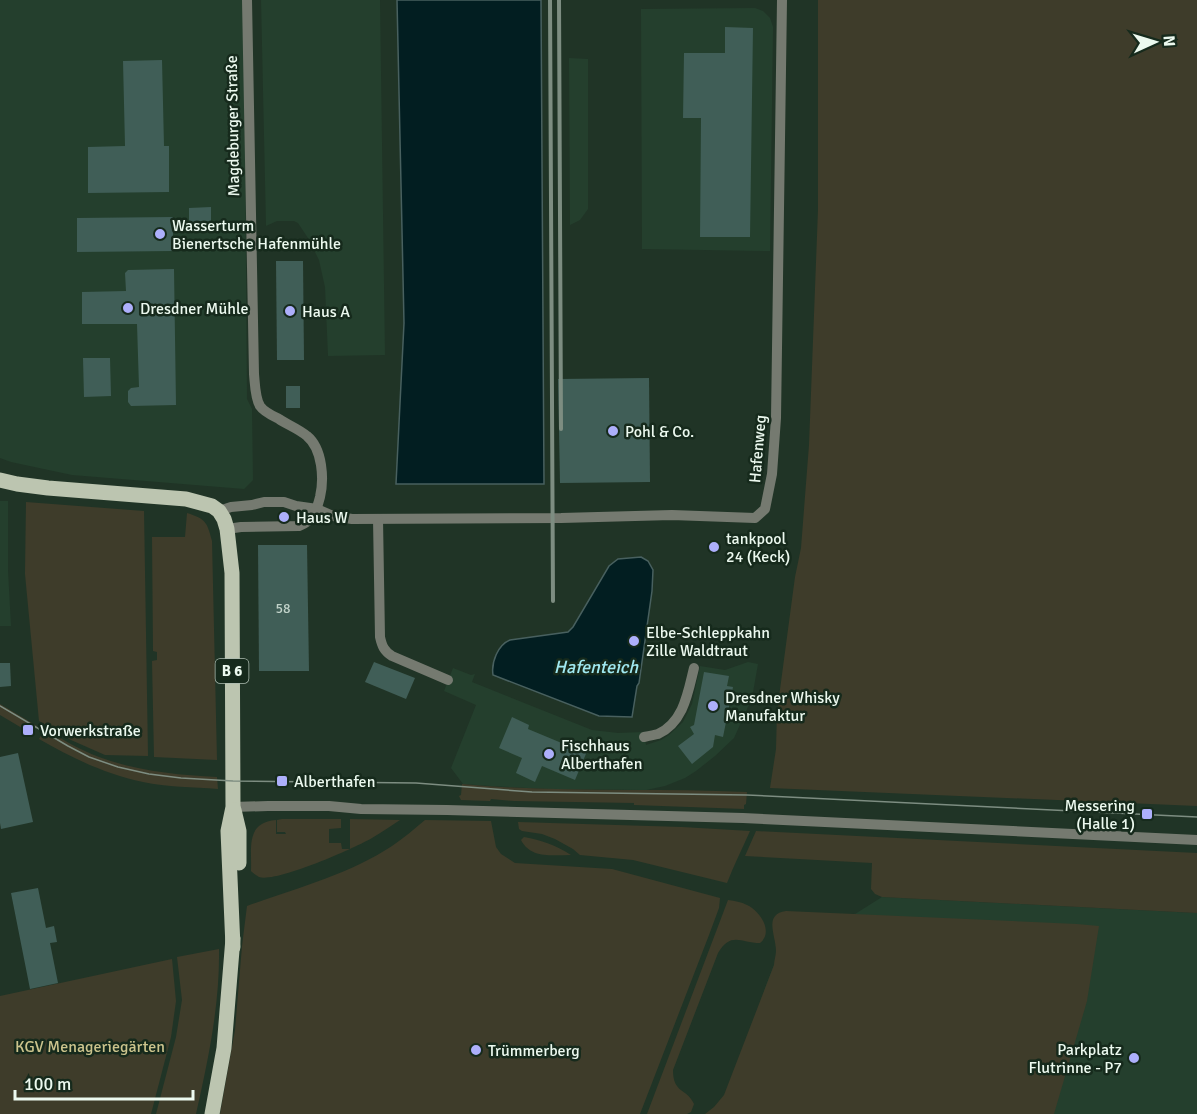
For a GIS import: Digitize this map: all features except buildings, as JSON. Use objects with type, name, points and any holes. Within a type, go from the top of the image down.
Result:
[{"type":"main road","points":[[0,480],[48,488],[186,499],[212,506],[219,511]]},
{"type":"main road","name":"B 6","points":[[212,1114],[224,1048],[238,891],[239,831],[233,807],[232,573],[227,529],[219,511]]},
{"type":"street","name":"Magdeburger Straße","points":[[247,0],[256,395],[260,406],[267,412],[308,436],[313,443],[318,453],[321,477],[321,492],[317,508]]},
{"type":"street","name":"Hafenweg","points":[[317,508],[333,516],[352,519],[553,519],[672,515],[754,518],[765,509],[772,474],[776,418],[782,0]]},
{"type":"street","points":[[219,511],[264,502],[284,502],[317,508],[308,522],[299,526],[248,526],[227,529]]},
{"type":"street","points":[[378,519],[382,645],[386,653],[448,680]]},
{"type":"street","points":[[644,737],[659,733],[674,722],[686,702],[694,668]]},
{"type":"street","points":[[233,807],[329,806],[361,809],[743,818],[1197,840]]},
{"type":"shaded area","points":[[0,0],[244,0],[247,399],[252,409],[253,480],[244,489],[72,475],[0,458]]},
{"type":"shaded area","points":[[261,0],[380,0],[385,355],[328,356],[325,287],[319,260],[298,223],[277,221],[266,226]]},
{"type":"shaded area","points":[[755,8],[763,11],[770,18],[773,27],[770,251],[642,249],[641,9]]},
{"type":"shaded area","points":[[569,58],[588,59],[588,209],[580,220],[570,225]]},
{"type":"shaded area","points":[[0,501],[8,501],[11,626],[0,626]]},
{"type":"shaded area","points":[[748,662],[758,664],[752,698],[734,738],[696,771],[665,786],[646,790],[548,789],[463,784],[451,768],[476,705],[444,691],[453,668],[471,675],[475,674],[472,682],[592,730],[618,733],[644,732],[646,745],[661,740],[683,722],[692,704],[700,666],[725,670]]},
{"type":"shaded area","points":[[882,897],[1197,913],[1197,1114],[731,1114],[765,988],[774,965]]},
{"type":"green space","points":[[818,0],[1197,0],[1197,806],[770,788],[776,749],[777,712],[801,548],[809,445],[818,210]]},
{"type":"green space","points":[[26,502],[144,511],[148,756],[105,755],[71,740],[39,721],[25,574]]},
{"type":"green space","points":[[187,513],[205,522],[212,541],[217,760],[154,757],[152,661],[157,660],[157,652],[153,651],[152,537],[185,537]]},
{"type":"green space","points":[[0,704],[37,726],[32,734],[0,715]]},
{"type":"green space","points":[[45,729],[85,751],[113,762],[157,772],[217,777],[218,789],[152,784],[115,775],[76,759],[39,739]]},
{"type":"green space","points":[[462,784],[533,788],[747,792],[744,809],[634,805],[634,803],[461,800],[459,796]]},
{"type":"green space","points":[[341,819],[341,828],[329,829],[329,843],[341,843],[342,849],[350,849],[298,870],[281,875],[258,877],[251,871],[252,838],[259,826],[276,820],[276,834],[286,834],[277,832],[277,820]]},
{"type":"green space","points":[[350,819],[400,820],[372,838],[350,849]]},
{"type":"green space","points":[[425,820],[491,821],[496,847],[501,854],[515,863],[612,869],[720,898],[719,908],[709,935],[640,1114],[220,1114],[235,1030],[247,906],[358,865],[392,846]]},
{"type":"green space","points":[[518,822],[750,831],[727,883],[633,860],[580,855],[555,839],[522,831],[519,829]]},
{"type":"green space","points":[[756,831],[1197,853],[1197,913],[882,897],[871,889],[872,863],[745,856]]},
{"type":"green space","points":[[524,837],[548,843],[571,855],[536,853],[525,846],[521,840]]},
{"type":"green space","points":[[728,900],[752,908],[764,922],[766,933],[760,943],[732,940],[727,942],[718,953],[673,1070],[675,1083],[694,1104],[691,1112],[687,1114],[647,1114]]},
{"type":"green space","points":[[786,911],[1099,926],[1087,1001],[1054,1114],[705,1114],[724,1095],[774,965],[776,951],[773,921],[775,916]]},
{"type":"green space","points":[[219,949],[218,991],[209,1053],[196,1114],[156,1114],[176,1037],[182,1000],[177,957]]},
{"type":"green space","name":"KGV Menageriegärten","points":[[172,959],[176,1001],[171,1037],[151,1114],[0,1114],[0,996]]},
{"type":"water","points":[[397,0],[541,0],[544,484],[396,484],[404,323]]},
{"type":"water","name":"Hafenteich","points":[[641,557],[648,561],[653,570],[652,591],[632,717],[599,716],[493,675],[496,654],[506,642],[568,632],[609,566],[618,559]]},
{"type":"tram line","points":[[0,706],[89,757],[118,767],[181,778],[233,781],[416,783],[532,792],[747,795],[1197,817]]},
{"type":"railway","points":[[550,0],[553,601]]},
{"type":"railway","points":[[559,0],[561,429]]},
{"type":"place","name":"Wasserturm Bienertsche Hafenmühle","points":[[160,234]]},
{"type":"place","name":"Dresdner Mühle","points":[[128,308]]},
{"type":"place","name":"Haus A","points":[[290,311]]},
{"type":"place","name":"Pohl & Co.","points":[[613,431]]},
{"type":"place","name":"Haus W","points":[[284,517]]},
{"type":"place","name":"tankpool 24 (Keck)","points":[[714,547]]},
{"type":"place","name":"Elbe-Schleppkahn Zille Waldtraut","points":[[634,641]]},
{"type":"place","name":"Dresdner Whisky Manufaktur","points":[[713,706]]},
{"type":"place","name":"Vorwerkstraße","points":[[28,730]]},
{"type":"place","name":"Fischhaus Alberthafen","points":[[549,754]]},
{"type":"place","name":"Alberthafen","points":[[282,781]]},
{"type":"place","name":"Messering (Halle 1)","points":[[1147,814]]},
{"type":"place","name":"Trümmerberg","points":[[476,1050]]},
{"type":"place","name":"Parkplatz Flutrinne - P7","points":[[1134,1058]]}]
